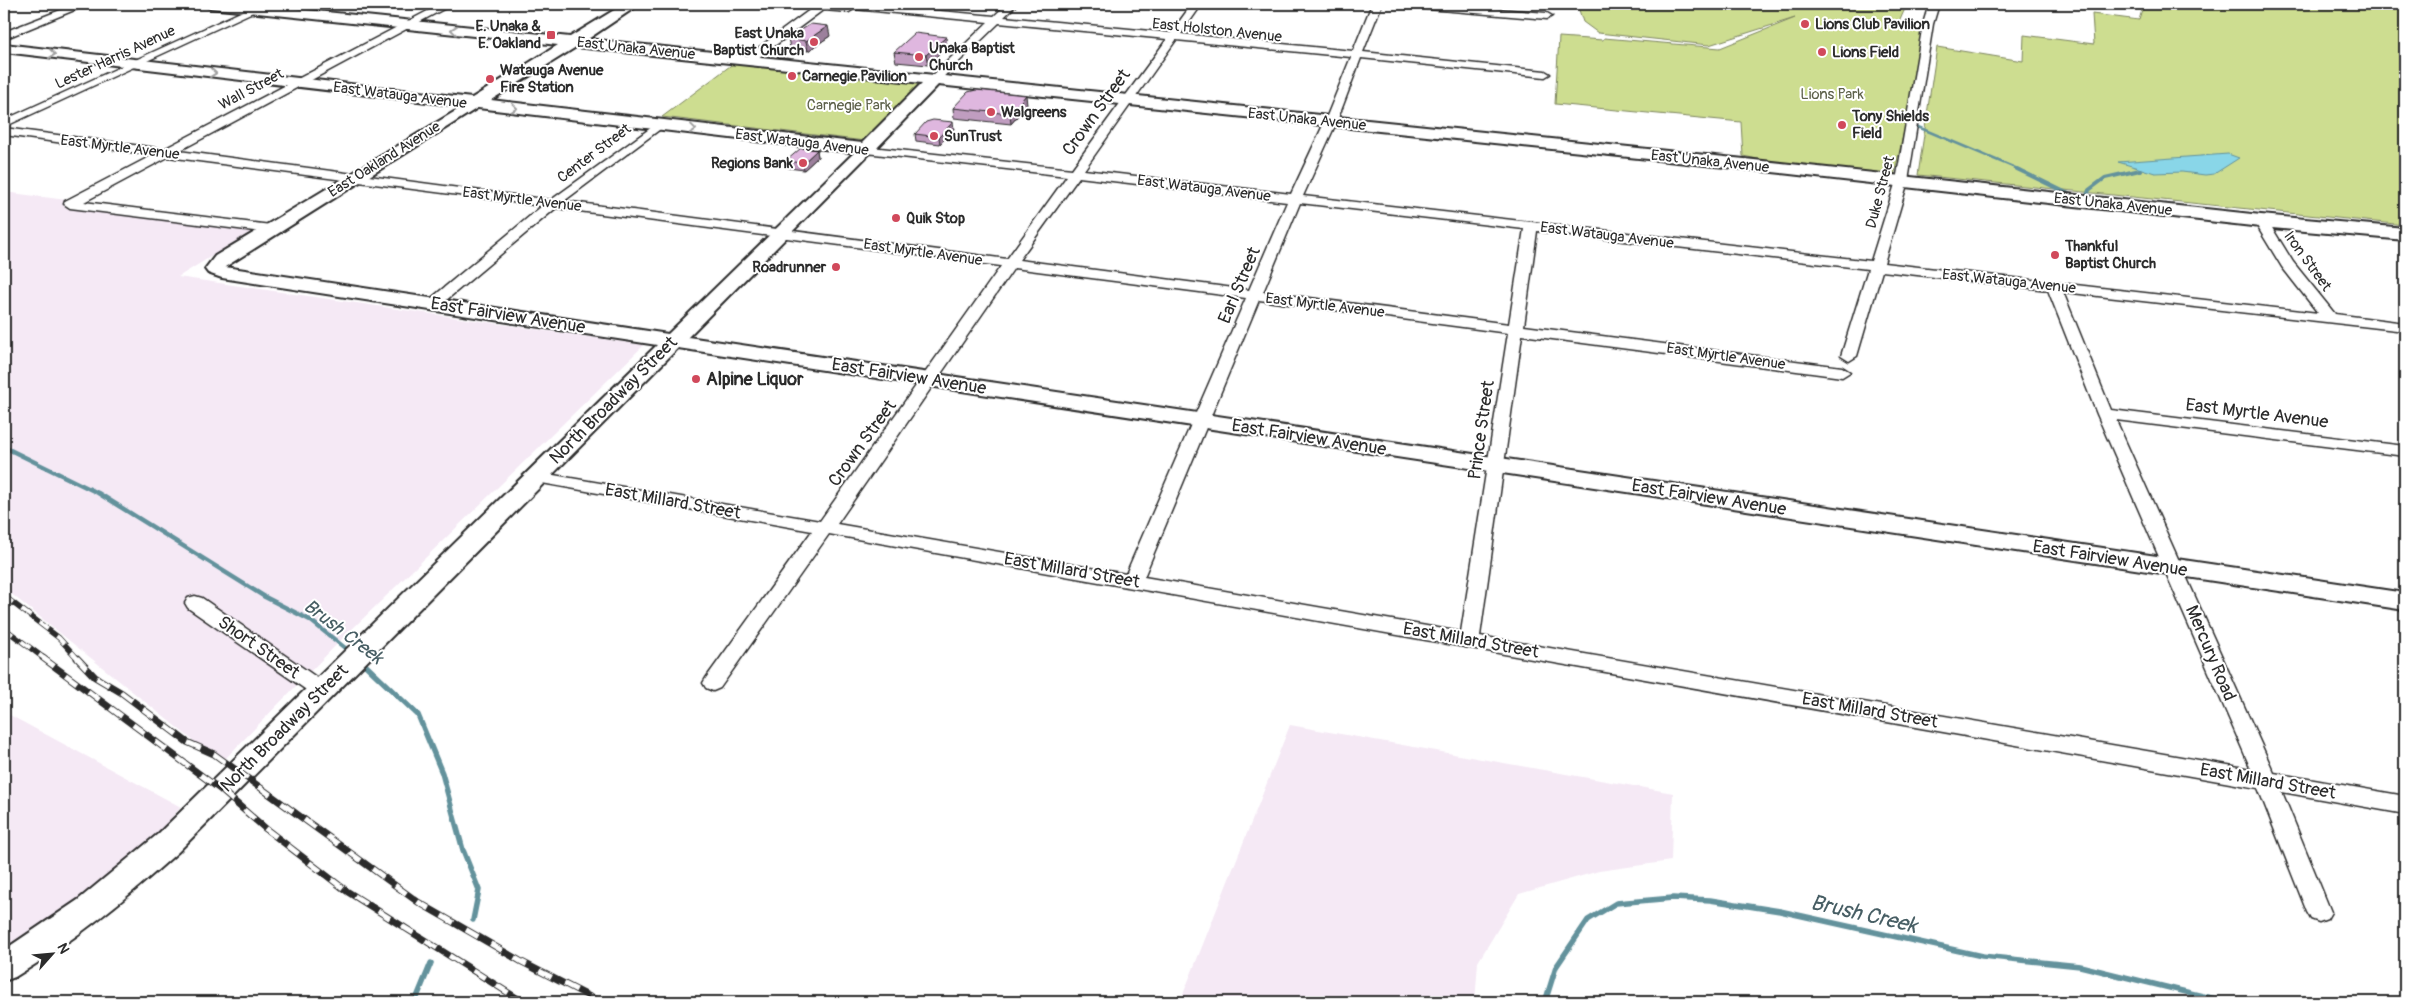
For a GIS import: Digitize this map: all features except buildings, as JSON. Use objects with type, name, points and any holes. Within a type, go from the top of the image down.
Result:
[{"type":"main road","name":"East Unaka Avenue","points":[[210,4],[260,6],[407,25],[750,59],[1128,101],[2405,234]]},
{"type":"main road","name":"East Oakland Avenue","points":[[474,104],[633,4]]},
{"type":"main road","name":"East Watauga Avenue","points":[[4,48],[866,149]]},
{"type":"main road","name":"North Broadway Street","points":[[866,149],[934,80]]},
{"type":"street","points":[[4,36],[84,4]]},
{"type":"street","name":"Wall Street","points":[[271,229],[70,204],[295,82],[448,4]]},
{"type":"street","name":"East Holston Avenue","points":[[792,4],[822,5],[994,21]]},
{"type":"street","name":"East Holston Avenue","points":[[837,4],[1172,39],[1545,74]]},
{"type":"street","name":"North Broadway Street","points":[[934,80],[1012,4]]},
{"type":"street","name":"Crown Street","points":[[713,683],[1197,4]]},
{"type":"street","name":"Earl Street","points":[[1132,580],[1202,421],[1295,199],[1331,121],[1377,4]]},
{"type":"street","points":[[1404,4],[1547,16]]},
{"type":"street","name":"Duke Street","points":[[1849,356],[1902,181],[1928,24],[1934,4]]},
{"type":"street","points":[[750,59],[822,5]]},
{"type":"street","name":"Lester Harris Avenue","points":[[4,124],[260,6]]},
{"type":"street","name":"East Oakland Avenue","points":[[214,269],[220,260],[474,104]]},
{"type":"street","name":"Center Street","points":[[433,304],[554,203],[659,124]]},
{"type":"street","name":"East Myrtle Avenue","points":[[4,132],[1842,372]]},
{"type":"street","name":"North Broadway Street","points":[[4,967],[57,934],[117,889],[216,797],[364,647],[866,149]]},
{"type":"street","name":"East Watauga Avenue","points":[[866,149],[2405,327]]},
{"type":"street","name":"Iron Street","points":[[2261,220],[2287,264],[2330,318]]},
{"type":"street","name":"Prince Street","points":[[1470,640],[1531,226]]},
{"type":"street","name":"East Fairview Avenue","points":[[214,269],[222,274],[673,340],[2405,602]]},
{"type":"street","name":"Mercury Road","points":[[2054,286],[2105,414],[2174,567],[2266,780],[2319,912]]},
{"type":"street","name":"East Myrtle Avenue","points":[[2105,414],[2405,451]]},
{"type":"street","name":"East Millard Street","points":[[536,477],[1132,580],[2405,805]]},
{"type":"street","name":"Short Street","points":[[195,603],[329,683]]},
{"type":"shaded area","points":[[4,192],[262,225],[178,277],[644,345],[343,638],[221,763],[4,588]]},
{"type":"shaded area","points":[[4,712],[181,807],[137,856],[21,942],[4,952]]},
{"type":"shaded area","points":[[1290,725],[1673,793],[1671,861],[1599,871],[1519,894],[1478,962],[1475,1002],[1180,1002]]},
{"type":"green space","name":"Lions Park","points":[[1577,4],[1907,4],[1900,20],[1892,21],[1928,24],[1894,176],[1777,163],[1743,156],[1741,122],[1555,104],[1559,37],[1603,40],[1604,38],[1720,48],[1795,18],[1709,45],[1598,33],[1583,22]]},
{"type":"green space","points":[[2149,4],[2405,4],[2405,225],[1918,175],[1937,47],[2023,61],[2024,35],[2094,44],[2092,14],[2139,20],[2143,7]]},
{"type":"green space","name":"Carnegie Park","points":[[738,60],[926,80],[865,141],[662,117]]},
{"type":"water","points":[[2228,154],[2239,158],[2214,174],[2205,175],[2182,172],[2155,173],[2118,162]]},
{"type":"waterway","points":[[1918,127],[2020,170]]},
{"type":"waterway","points":[[2017,169],[2075,197]]},
{"type":"waterway","points":[[2085,201],[2089,190],[2105,178],[2140,170]]},
{"type":"waterway","name":"Brush Creek","points":[[4,447],[98,493],[265,597],[310,620],[350,652]]},
{"type":"waterway","name":"Brush Creek","points":[[360,660],[418,715],[442,773],[463,850],[479,890],[473,920]]},
{"type":"waterway","name":"Brush Creek","points":[[1545,1002],[1556,967],[1588,920],[1616,903],[1673,898],[1710,900],[1780,911],[1982,956],[2080,966],[2227,1002]]},
{"type":"waterway","name":"Brush Creek","points":[[415,1002],[431,963]]},
{"type":"railway","points":[[4,596],[59,638],[78,659]]},
{"type":"railway","points":[[4,628],[45,659]]},
{"type":"railway","points":[[43,658],[221,790],[266,829],[348,892],[523,1002]]},
{"type":"railway","points":[[77,658],[95,677],[122,693],[187,742],[214,754],[418,902],[522,962],[600,1002]]},
{"type":"place","name":"Lions Club Pavilion","points":[[1805,24]]},
{"type":"place","name":"E. Unaka & E. Oakland","points":[[551,35]]},
{"type":"place","name":"East Unaka Baptist Church","points":[[814,42]]},
{"type":"place","name":"Lions Field","points":[[1822,52]]},
{"type":"place","name":"Unaka Baptist Church","points":[[919,57]]},
{"type":"place","name":"Carnegie Pavilion","points":[[792,76]]},
{"type":"place","name":"Watauga Avenue Fire Station","points":[[490,79]]},
{"type":"place","name":"Walgreens","points":[[991,112]]},
{"type":"place","name":"Tony Shields Field","points":[[1842,125]]},
{"type":"place","name":"SunTrust","points":[[934,136]]},
{"type":"place","name":"Regions Bank","points":[[803,163]]},
{"type":"place","name":"Quik Stop","points":[[896,218]]},
{"type":"place","name":"Thankful Baptist Church","points":[[2055,255]]},
{"type":"place","name":"Roadrunner","points":[[836,267]]},
{"type":"place","name":"Alpine Liquor","points":[[696,379]]}]
